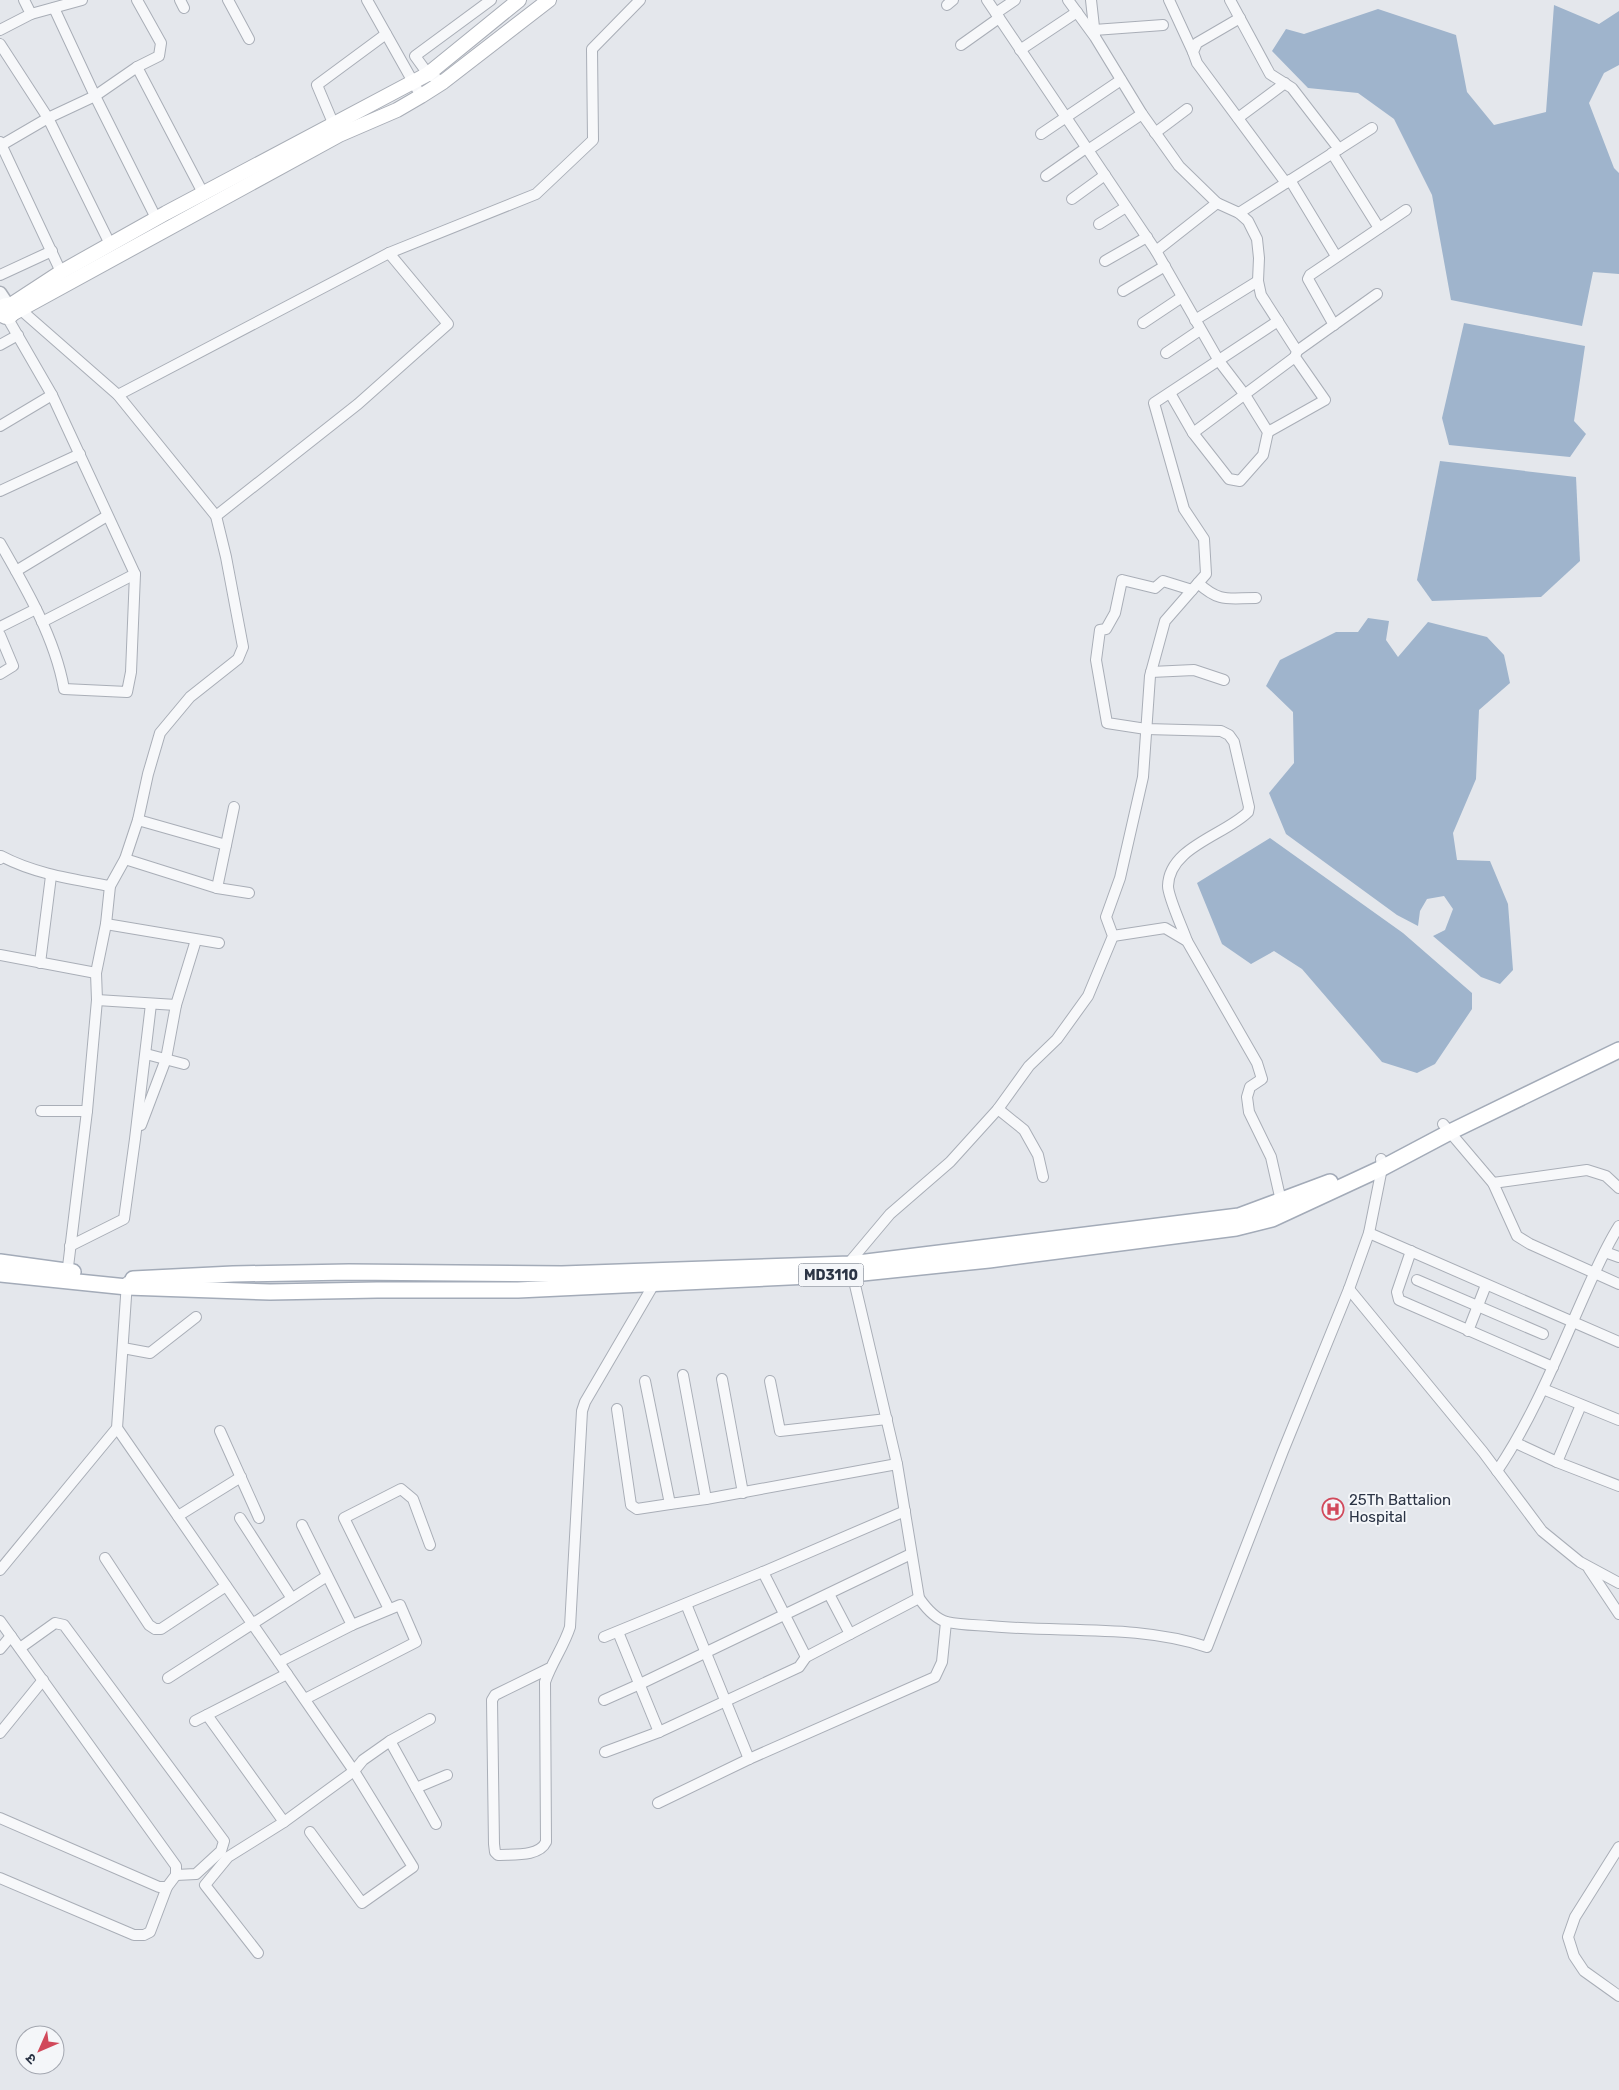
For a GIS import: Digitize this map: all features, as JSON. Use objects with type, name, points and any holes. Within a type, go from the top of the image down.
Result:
[{"type":"main road","points":[[5,310],[336,130],[428,74],[519,0]]},
{"type":"main road","points":[[5,310],[61,272],[203,193],[336,130],[397,110],[443,82],[549,0]]},
{"type":"main road","name":"MD3110","points":[[0,1274],[67,1276],[127,1283],[270,1292],[518,1290],[654,1284],[850,1268],[989,1260],[1236,1228],[1272,1219],[1382,1164],[1446,1128],[1619,1040]]},
{"type":"main road","name":"MD3110","points":[[1446,1128],[1619,1050]]},
{"type":"main road","name":"MD3110","points":[[127,1283],[233,1274],[349,1272],[562,1274],[850,1268],[1239,1216],[1382,1164]]},
{"type":"main road","name":"MD3110","points":[[0,1262],[67,1276]]},
{"type":"street","points":[[24,0],[31,14]]},
{"type":"street","points":[[61,272],[0,145],[48,118],[95,96],[159,56],[162,43],[137,0]]},
{"type":"street","points":[[228,0],[248,39]]},
{"type":"street","points":[[368,0],[421,96]]},
{"type":"street","points":[[443,82],[428,74],[415,56],[492,0]]},
{"type":"street","points":[[118,395],[390,253],[536,194],[593,140],[592,49],[640,0]]},
{"type":"street","points":[[987,0],[1147,237],[1219,361],[1245,395],[1268,432],[1263,455],[1240,481],[1230,478],[1193,433],[1170,394]]},
{"type":"street","points":[[961,45],[1015,0]]},
{"type":"street","points":[[1068,0],[1095,33],[1142,114],[1179,166],[1217,203],[1238,213],[1248,221],[1257,238],[1259,258],[1258,281],[1261,295],[1325,400],[1268,432]]},
{"type":"street","points":[[1092,0],[1095,33]]},
{"type":"street","points":[[1170,0],[1197,63],[1288,182],[1336,256]]},
{"type":"street","points":[[1230,0],[1270,74],[1292,88],[1336,151],[1379,228]]},
{"type":"street","points":[[0,30],[31,14],[77,1]]},
{"type":"street","points":[[54,8],[95,96],[156,218]]},
{"type":"street","points":[[1020,50],[1077,12]]},
{"type":"street","points":[[1193,52],[1197,43],[1240,18]]},
{"type":"street","points":[[1095,33],[1163,25]]},
{"type":"street","points":[[336,130],[317,85],[386,34]]},
{"type":"street","points":[[0,44],[48,118],[110,244]]},
{"type":"street","points":[[137,68],[203,193]]},
{"type":"street","points":[[1041,134],[1121,80]]},
{"type":"street","points":[[1238,118],[1285,83]]},
{"type":"street","points":[[1155,133],[1187,108]]},
{"type":"street","points":[[1046,176],[1142,114]]},
{"type":"street","points":[[1238,213],[1372,128]]},
{"type":"street","points":[[1072,199],[1105,175]]},
{"type":"street","points":[[1156,252],[1217,203]]},
{"type":"street","points":[[1100,224],[1126,206]]},
{"type":"street","points":[[1334,325],[1308,279],[1315,270],[1406,210]]},
{"type":"street","points":[[1105,261],[1147,237]]},
{"type":"street","points":[[0,275],[52,251]]},
{"type":"street","points":[[216,516],[358,404],[448,324],[390,253]]},
{"type":"street","points":[[1123,291],[1165,266]]},
{"type":"street","points":[[1195,320],[1258,281]]},
{"type":"street","points":[[1193,433],[1377,294]]},
{"type":"street","points":[[1143,323],[1182,296]]},
{"type":"street","points":[[0,543],[42,622],[61,671],[64,689],[127,692],[131,672],[135,574],[52,395],[5,310]]},
{"type":"street","points":[[5,310],[118,395],[216,516],[226,557],[243,647],[238,659],[190,698],[160,733],[148,774],[138,820],[125,859],[110,886],[106,924],[96,973],[97,1000],[88,1111],[67,1276]]},
{"type":"street","points":[[1278,322],[1154,403],[1184,509],[1204,539],[1206,574],[1165,622],[1151,672],[1143,778],[1120,878],[1106,917],[1113,936],[1088,996],[1057,1038],[1029,1066],[998,1109],[950,1162],[890,1214],[850,1268],[887,1419],[897,1464],[911,1554],[920,1598],[926,1610],[946,1622],[1016,1628],[1122,1633],[1186,1640],[1207,1647],[1283,1451],[1349,1289],[1369,1233],[1382,1164]]},
{"type":"street","points":[[1166,353],[1200,330]]},
{"type":"street","points":[[0,345],[18,335]]},
{"type":"street","points":[[0,426],[52,395]]},
{"type":"street","points":[[0,491],[80,454]]},
{"type":"street","points":[[16,571],[107,516]]},
{"type":"street","points":[[42,622],[135,574]]},
{"type":"street","points":[[1256,598],[1217,598],[1195,587],[1163,581],[1155,588],[1122,580],[1115,613],[1106,629],[1100,630],[1096,660],[1108,723],[1146,729],[1221,731],[1229,735],[1234,742],[1249,807],[1248,812],[1188,851],[1172,870],[1168,888],[1187,942],[1257,1063],[1262,1079],[1250,1087],[1247,1096],[1249,1112],[1271,1157],[1280,1201]]},
{"type":"street","points":[[0,628],[36,610]]},
{"type":"street","points":[[0,635],[13,666],[0,674]]},
{"type":"street","points":[[1151,672],[1194,670],[1224,680]]},
{"type":"street","points":[[217,888],[234,807]]},
{"type":"street","points":[[138,820],[226,845]]},
{"type":"street","points":[[0,859],[1,856],[14,863],[52,876],[110,886]]},
{"type":"street","points":[[125,859],[217,888],[249,893]]},
{"type":"street","points":[[40,963],[52,876]]},
{"type":"street","points":[[106,924],[219,943]]},
{"type":"street","points":[[1113,936],[1165,928],[1187,942]]},
{"type":"street","points":[[135,1140],[166,1060],[176,1005],[196,940]]},
{"type":"street","points":[[0,954],[96,973]]},
{"type":"street","points":[[97,1000],[176,1005]]},
{"type":"street","points":[[70,1246],[124,1219],[151,1004]]},
{"type":"street","points":[[146,1054],[184,1064]]},
{"type":"street","points":[[998,1109],[1024,1130],[1038,1155],[1043,1177]]},
{"type":"street","points":[[41,1111],[88,1111]]},
{"type":"street","points":[[1446,1128],[1494,1183],[1517,1236],[1594,1274],[1619,1284]]},
{"type":"street","points":[[1494,1183],[1587,1170],[1606,1176],[1619,1188]]},
{"type":"street","points":[[1497,1472],[1516,1443],[1543,1390],[1594,1274],[1619,1226]]},
{"type":"street","points":[[1369,1233],[1619,1342]]},
{"type":"street","points":[[1411,1252],[1397,1292],[1399,1300],[1553,1367]]},
{"type":"street","points":[[1605,1252],[1619,1257]]},
{"type":"street","points":[[1417,1280],[1543,1334]]},
{"type":"street","points":[[0,1570],[117,1428],[127,1283]]},
{"type":"street","points":[[550,1668],[495,1695],[492,1700],[494,1844],[495,1852],[498,1855],[538,1851],[544,1847],[546,1842],[545,1682],[570,1627],[582,1411],[654,1284]]},
{"type":"street","points":[[1468,1330],[1486,1285]]},
{"type":"street","points":[[1349,1289],[1483,1452],[1542,1531],[1589,1568],[1619,1583]]},
{"type":"street","points":[[123,1348],[150,1353],[196,1317]]},
{"type":"street","points":[[683,1375],[706,1499]]},
{"type":"street","points":[[722,1380],[743,1493]]},
{"type":"street","points":[[646,1381],[670,1504]]},
{"type":"street","points":[[770,1382],[780,1431],[887,1419]]},
{"type":"street","points":[[1543,1390],[1619,1420]]},
{"type":"street","points":[[1557,1462],[1581,1405]]},
{"type":"street","points":[[617,1409],[631,1505],[637,1509],[743,1493],[897,1464]]},
{"type":"street","points":[[117,1428],[354,1771],[413,1867],[362,1903],[310,1832]]},
{"type":"street","points":[[220,1430],[259,1518]]},
{"type":"street","points":[[1516,1443],[1557,1462],[1619,1486]]},
{"type":"street","points":[[178,1516],[241,1477]]},
{"type":"street","points":[[389,1609],[344,1518],[401,1488],[413,1499],[430,1545]]},
{"type":"street","points":[[604,1637],[905,1511]]},
{"type":"street","points":[[240,1518],[291,1597]]},
{"type":"street","points":[[302,1525],[352,1625]]},
{"type":"street","points":[[604,1700],[911,1554]]},
{"type":"street","points":[[105,1558],[149,1625],[155,1629],[161,1629],[226,1586]]},
{"type":"street","points":[[1589,1568],[1619,1614]]},
{"type":"street","points":[[763,1572],[806,1657]]},
{"type":"street","points":[[168,1678],[291,1597],[327,1576]]},
{"type":"street","points":[[829,1594],[850,1634]]},
{"type":"street","points":[[605,1752],[659,1732],[799,1667],[806,1657],[920,1598]]},
{"type":"street","points":[[279,1662],[352,1625],[400,1604],[416,1642],[305,1699]]},
{"type":"street","points":[[686,1604],[749,1759]]},
{"type":"street","points":[[0,1621],[176,1866],[176,1875],[167,1887],[150,1932],[144,1935],[134,1935],[0,1878]]},
{"type":"street","points":[[658,1803],[749,1759],[935,1677],[942,1662],[946,1622]]},
{"type":"street","points":[[20,1648],[55,1623],[64,1625],[224,1841],[222,1851],[196,1874],[176,1875]]},
{"type":"street","points":[[618,1632],[659,1732]]},
{"type":"street","points":[[0,1649],[11,1636]]},
{"type":"street","points":[[195,1721],[287,1674]]},
{"type":"street","points":[[0,1733],[43,1680]]},
{"type":"street","points":[[207,1715],[284,1822]]},
{"type":"street","points":[[258,1953],[204,1885],[228,1857],[284,1822],[354,1771],[364,1760],[390,1741],[430,1719]]},
{"type":"street","points":[[390,1741],[436,1824]]},
{"type":"street","points":[[416,1788],[447,1774]]},
{"type":"street","points":[[0,1818],[159,1887],[167,1887]]},
{"type":"street","points":[[1619,1847],[1575,1917],[1568,1937],[1574,1956],[1584,1971],[1619,1996]]},
{"type":"water","points":[[1554,5],[1599,24],[1619,11],[1619,65],[1604,73],[1589,103],[1614,168],[1619,173],[1619,274],[1593,272],[1582,326],[1451,300],[1432,195],[1394,119],[1358,93],[1308,88],[1272,51],[1286,29],[1304,34],[1378,9],[1456,35],[1467,92],[1494,125],[1546,112]]},
{"type":"water","points":[[1464,323],[1585,346],[1574,421],[1586,434],[1570,457],[1449,445],[1442,418]]},
{"type":"water","points":[[1440,461],[1576,477],[1580,561],[1541,597],[1432,601],[1417,580]]},
{"type":"water","points":[[1368,618],[1389,621],[1386,640],[1398,657],[1428,622],[1487,637],[1504,655],[1510,683],[1479,710],[1476,779],[1453,833],[1457,860],[1490,861],[1508,904],[1513,970],[1500,984],[1481,977],[1433,936],[1445,930],[1453,909],[1444,896],[1427,899],[1420,911],[1418,926],[1397,915],[1286,834],[1269,793],[1294,763],[1293,712],[1266,686],[1280,660],[1336,632],[1358,632]]},
{"type":"water","points":[[1270,838],[1403,933],[1472,993],[1472,1009],[1435,1064],[1417,1073],[1382,1062],[1302,969],[1274,951],[1251,964],[1222,944],[1197,883]]},
{"type":"place","name":"25Th Battalion Hospital","points":[[1333,1509]]}]
